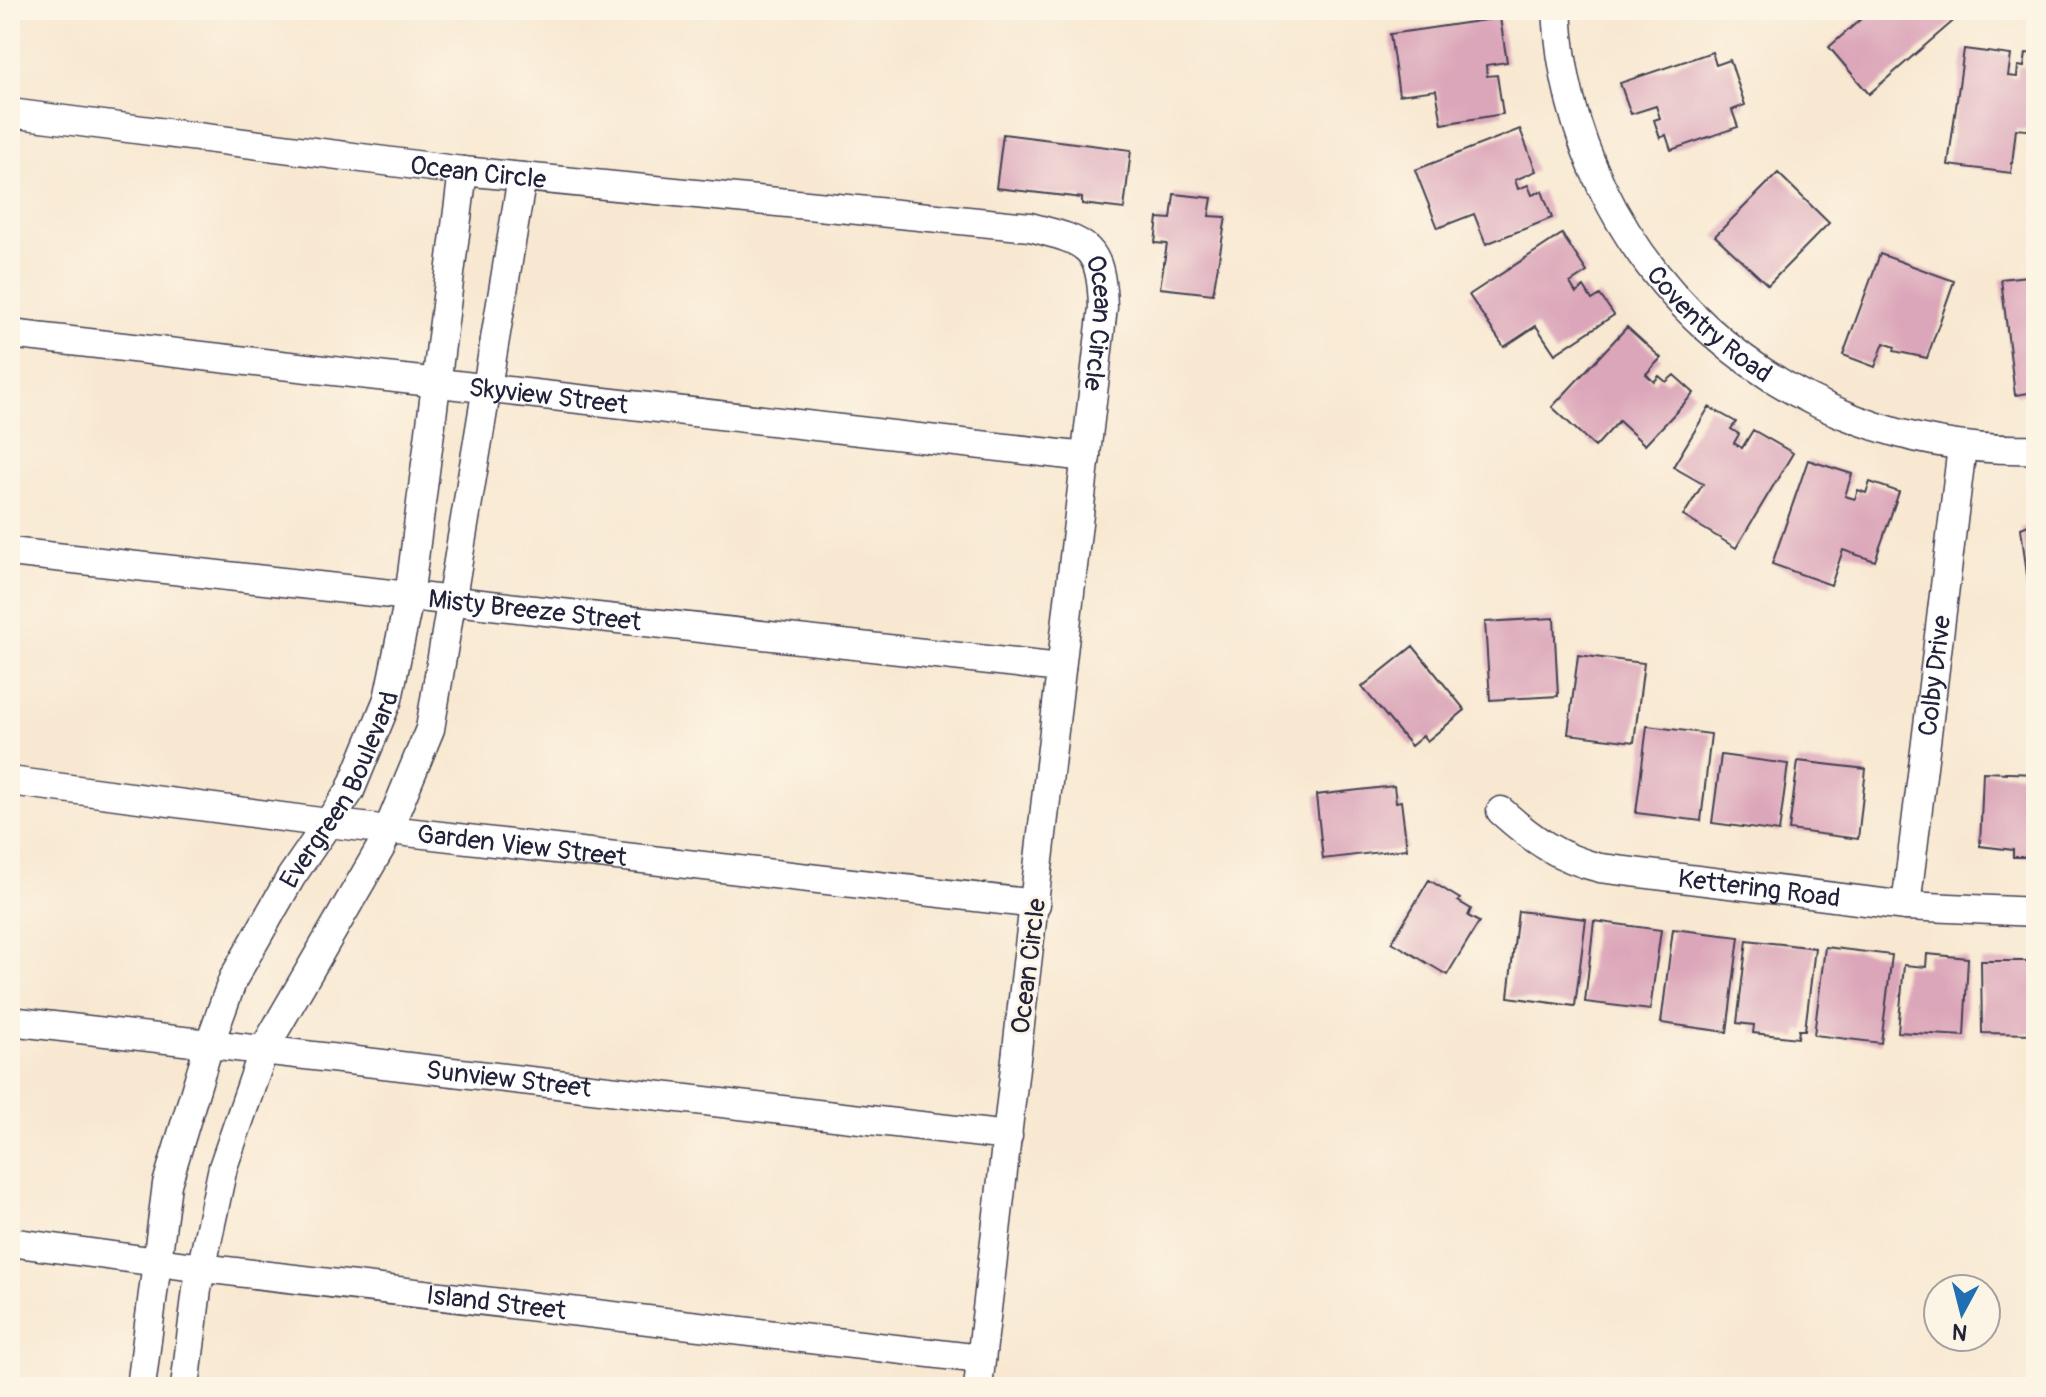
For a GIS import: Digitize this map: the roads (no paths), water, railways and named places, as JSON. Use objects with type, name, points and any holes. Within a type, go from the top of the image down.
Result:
[{"type":"street","name":"Coventry Road","points":[[1557,10],[1569,98],[1590,165],[1625,231],[1668,291],[1722,342],[1811,401],[1902,435],[1962,447],[2036,449]]},
{"type":"street","name":"Ocean Circle","points":[[10,113],[463,171],[1030,227],[1067,236],[1091,250],[1102,273],[1103,307],[978,1387]]},
{"type":"street","name":"Evergreen Boulevard","points":[[141,1387],[167,1184],[209,1045],[233,979],[291,877],[350,791],[388,699],[409,598],[463,171]]},
{"type":"street","name":"Evergreen Boulevard","points":[[185,1387],[202,1268],[223,1167],[264,1049],[389,829],[430,729],[522,177]]},
{"type":"street","name":"Skyview Street","points":[[10,334],[487,392],[1086,457]]},
{"type":"street","name":"Colby Drive","points":[[1906,906],[1962,447]]},
{"type":"street","name":"Misty Breeze Street","points":[[10,552],[1061,668]]},
{"type":"street","name":"Garden View Street","points":[[10,781],[328,823],[1036,904]]},
{"type":"street","name":"Kettering Road","points":[[1501,811],[1539,844],[1570,859],[1600,868],[1906,906],[2036,912]]},
{"type":"street","name":"Sunview Street","points":[[10,1021],[1008,1136]]},
{"type":"street","name":"Island Street","points":[[10,1242],[202,1268],[981,1359]]}]
